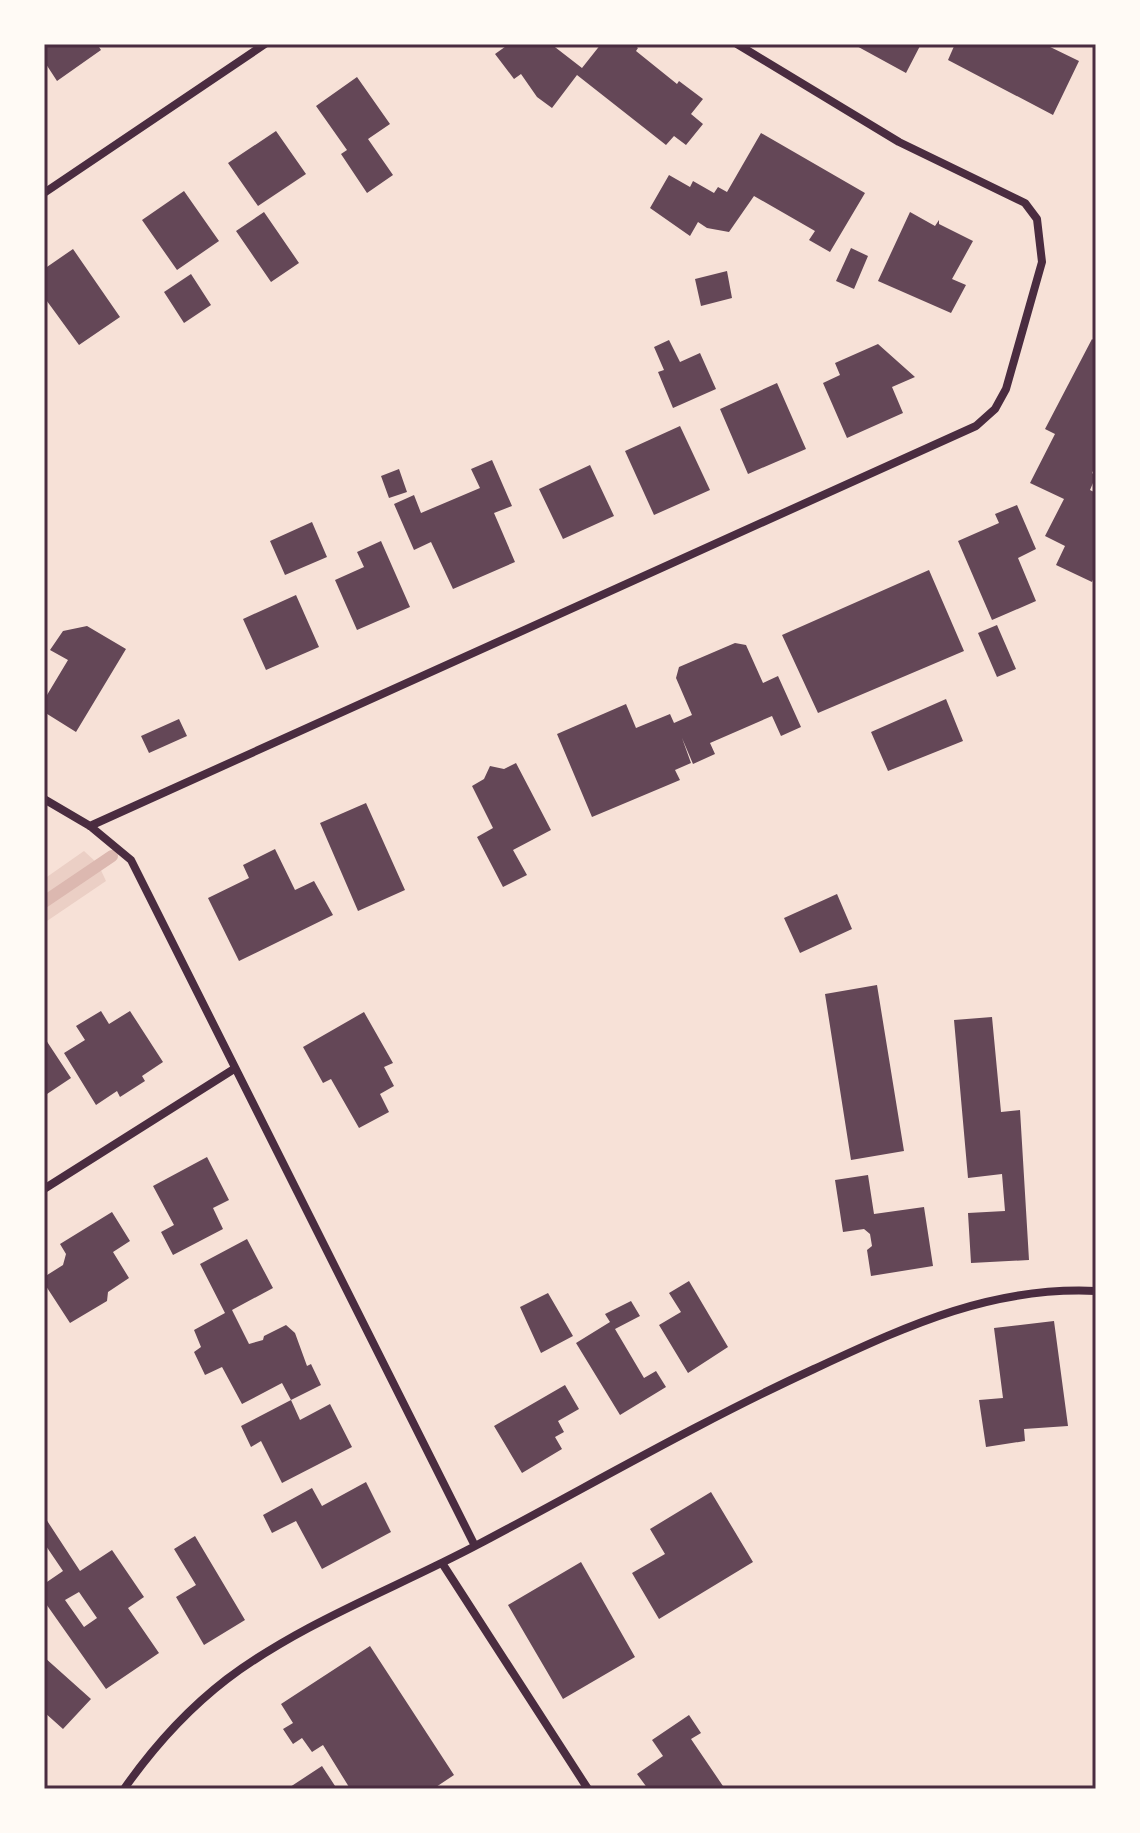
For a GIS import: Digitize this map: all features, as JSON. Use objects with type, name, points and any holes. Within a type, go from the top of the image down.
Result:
[{"type":"street","points":[[44,193],[265,44]]},
{"type":"street","points":[[90,826],[976,426],[995,409],[1006,389],[1042,262],[1037,219],[1025,203],[899,142],[737,44]]},
{"type":"street","points":[[44,799],[90,826],[131,860],[475,1546]]},
{"type":"street","points":[[44,1189],[234,1069]]},
{"type":"street","points":[[124,1789],[187,1716],[226,1680],[290,1637],[475,1546],[757,1396],[925,1318],[985,1300],[1066,1289],[1096,1291]]},
{"type":"street","points":[[442,1563],[588,1789]]},
{"type":"shaded area","points":[[84,851],[98,864],[106,881],[44,923],[44,879]]},
{"type":"building","points":[[44,44],[97,44],[101,50],[57,81],[44,61]]},
{"type":"building","points":[[509,44],[551,44],[582,68],[601,44],[633,44],[638,48],[636,51],[677,84],[679,81],[703,99],[691,114],[703,124],[686,145],[674,136],[666,145],[577,75],[552,108],[537,97],[521,74],[514,79],[495,54]]},
{"type":"building","points":[[853,44],[921,44],[906,73]]},
{"type":"building","points":[[955,44],[1044,44],[1079,61],[1053,115],[948,60]]},
{"type":"building","points":[[357,77],[390,124],[368,139],[393,175],[367,193],[341,154],[347,150],[316,106]]},
{"type":"building","points":[[276,131],[306,174],[258,206],[228,163]]},
{"type":"building","points":[[761,133],[865,193],[830,252],[809,240],[815,231],[754,196],[729,232],[707,228],[698,222],[690,236],[650,208],[669,175],[690,187],[693,181],[714,193],[718,187],[727,192]]},
{"type":"building","points":[[184,191],[219,241],[177,270],[142,220]]},
{"type":"building","points":[[264,212],[299,263],[271,282],[236,231]]},
{"type":"building","points":[[910,212],[935,226],[939,220],[939,224],[973,241],[952,279],[966,285],[951,313],[878,281]]},
{"type":"building","points":[[851,248],[868,256],[854,289],[836,281]]},
{"type":"building","points":[[73,249],[120,317],[79,345],[44,297],[44,269]]},
{"type":"building","points":[[727,271],[732,298],[701,306],[695,279]]},
{"type":"building","points":[[191,274],[211,305],[184,323],[164,292]]},
{"type":"building","points":[[1092,339],[1096,342],[1096,465],[1092,473],[1096,476],[1090,490],[1096,493],[1096,573],[1092,582],[1056,565],[1065,546],[1045,536],[1064,499],[1030,483],[1055,434],[1045,429]]},
{"type":"building","points":[[669,340],[680,362],[700,353],[716,389],[673,408],[658,372],[664,370],[654,347]]},
{"type":"building","points":[[878,344],[915,377],[892,387],[903,413],[847,438],[823,383],[840,375],[835,363]]},
{"type":"building","points":[[777,383],[806,449],[748,474],[720,409]]},
{"type":"building","points":[[680,426],[710,490],[654,515],[625,451]]},
{"type":"building","points":[[492,460],[512,506],[494,513],[515,562],[453,589],[431,542],[414,550],[394,504],[414,495],[421,513],[480,488],[471,469]]},
{"type":"building","points":[[590,465],[614,516],[563,539],[539,489]]},
{"type":"building","points":[[399,469],[407,492],[389,498],[381,476]]},
{"type":"building","points":[[1017,505],[1036,549],[1018,558],[1036,601],[992,620],[958,541],[999,523],[995,514]]},
{"type":"building","points":[[312,522],[327,557],[285,575],[270,541]]},
{"type":"building","points":[[381,541],[410,607],[357,630],[335,580],[364,567],[357,552]]},
{"type":"building","points":[[929,570],[964,651],[818,713],[782,635]]},
{"type":"building","points":[[296,595],[319,647],[266,670],[243,619]]},
{"type":"building","points":[[997,625],[1016,669],[997,677],[978,633]]},
{"type":"building","points":[[87,626],[126,649],[76,732],[44,712],[44,700],[68,660],[50,650],[63,631]]},
{"type":"building","points":[[735,643],[746,645],[763,683],[778,676],[801,727],[781,736],[772,716],[710,743],[715,754],[693,764],[682,738],[691,763],[675,770],[680,780],[592,817],[557,734],[626,704],[636,728],[670,714],[674,723],[692,715],[676,678],[679,667]]},
{"type":"building","points":[[946,699],[963,741],[888,771],[871,732]]},
{"type":"building","points":[[179,719],[187,736],[149,753],[141,736]]},
{"type":"building","points":[[516,763],[551,830],[513,850],[527,875],[503,887],[477,837],[493,828],[472,786],[484,779],[490,766],[504,769]]},
{"type":"building","points":[[366,803],[405,890],[358,911],[320,823]]},
{"type":"building","points":[[275,849],[295,890],[314,881],[333,915],[239,961],[208,898],[249,878],[243,865]]},
{"type":"building","points":[[837,894],[852,929],[800,953],[784,918]]},
{"type":"building","points":[[877,985],[904,1151],[851,1160],[825,994]]},
{"type":"building","points":[[101,1011],[109,1024],[130,1011],[163,1062],[142,1076],[145,1081],[120,1097],[117,1091],[96,1105],[64,1053],[85,1040],[76,1026]]},
{"type":"building","points":[[364,1012],[393,1063],[384,1067],[394,1086],[380,1094],[389,1112],[359,1128],[331,1079],[323,1083],[303,1047]]},
{"type":"building","points":[[992,1017],[1001,1112],[1020,1110],[1029,1260],[971,1263],[968,1213],[1005,1211],[1002,1174],[968,1178],[954,1020]]},
{"type":"building","points":[[44,1037],[71,1078],[44,1096]]},
{"type":"building","points":[[207,1157],[229,1200],[213,1208],[223,1229],[173,1255],[161,1232],[174,1225],[153,1186]]},
{"type":"building","points":[[868,1175],[874,1214],[924,1207],[933,1266],[871,1276],[867,1250],[872,1246],[870,1234],[864,1229],[843,1232],[835,1180]]},
{"type":"building","points":[[112,1212],[130,1241],[113,1252],[129,1278],[108,1292],[107,1301],[70,1323],[44,1283],[44,1277],[63,1265],[66,1254],[60,1244]]},
{"type":"building","points":[[247,1239],[273,1288],[232,1310],[249,1344],[263,1340],[264,1336],[286,1325],[295,1333],[307,1366],[311,1364],[321,1385],[291,1400],[282,1383],[242,1404],[222,1367],[205,1375],[194,1352],[201,1347],[194,1330],[225,1313],[200,1264]]},
{"type":"building","points":[[689,1281],[728,1347],[688,1373],[659,1325],[681,1312],[669,1293]]},
{"type":"building","points":[[548,1293],[573,1336],[541,1353],[520,1307]]},
{"type":"building","points":[[631,1301],[640,1316],[615,1329],[644,1378],[656,1371],[666,1387],[620,1415],[576,1343],[610,1322],[605,1314]]},
{"type":"building","points":[[1054,1321],[1068,1426],[1024,1429],[1025,1441],[986,1447],[979,1400],[1003,1398],[994,1328]]},
{"type":"building","points":[[565,1385],[579,1409],[558,1421],[564,1432],[555,1437],[562,1449],[522,1473],[494,1426]]},
{"type":"building","points":[[291,1400],[300,1420],[330,1404],[352,1447],[282,1483],[261,1441],[251,1447],[241,1426]]},
{"type":"building","points":[[366,1482],[391,1532],[322,1569],[296,1521],[272,1533],[263,1515],[312,1488],[322,1506]]},
{"type":"building","points":[[711,1492],[753,1562],[659,1619],[632,1573],[665,1554],[650,1529]]},
{"type":"building","points":[[44,1516],[80,1571],[112,1550],[144,1597],[128,1608],[159,1653],[106,1689],[44,1601],[44,1584],[63,1571],[44,1543]],"holes":[[[79,1592],[97,1618],[84,1627],[65,1600]]]},
{"type":"building","points":[[195,1536],[245,1620],[204,1645],[176,1597],[196,1585],[174,1549]]},
{"type":"building","points":[[581,1562],[635,1657],[563,1699],[508,1605]]},
{"type":"building","points":[[370,1646],[454,1775],[433,1789],[346,1789],[349,1787],[323,1745],[312,1752],[302,1738],[293,1744],[283,1729],[293,1723],[281,1704]]},
{"type":"building","points":[[44,1657],[91,1699],[63,1729],[44,1712]]},
{"type":"building","points":[[689,1715],[701,1733],[691,1739],[725,1789],[648,1789],[637,1774],[663,1756],[652,1740]]},
{"type":"building","points":[[322,1766],[337,1789],[287,1789]]},
{"type":"waterway","points":[[44,902],[112,856]]}]
